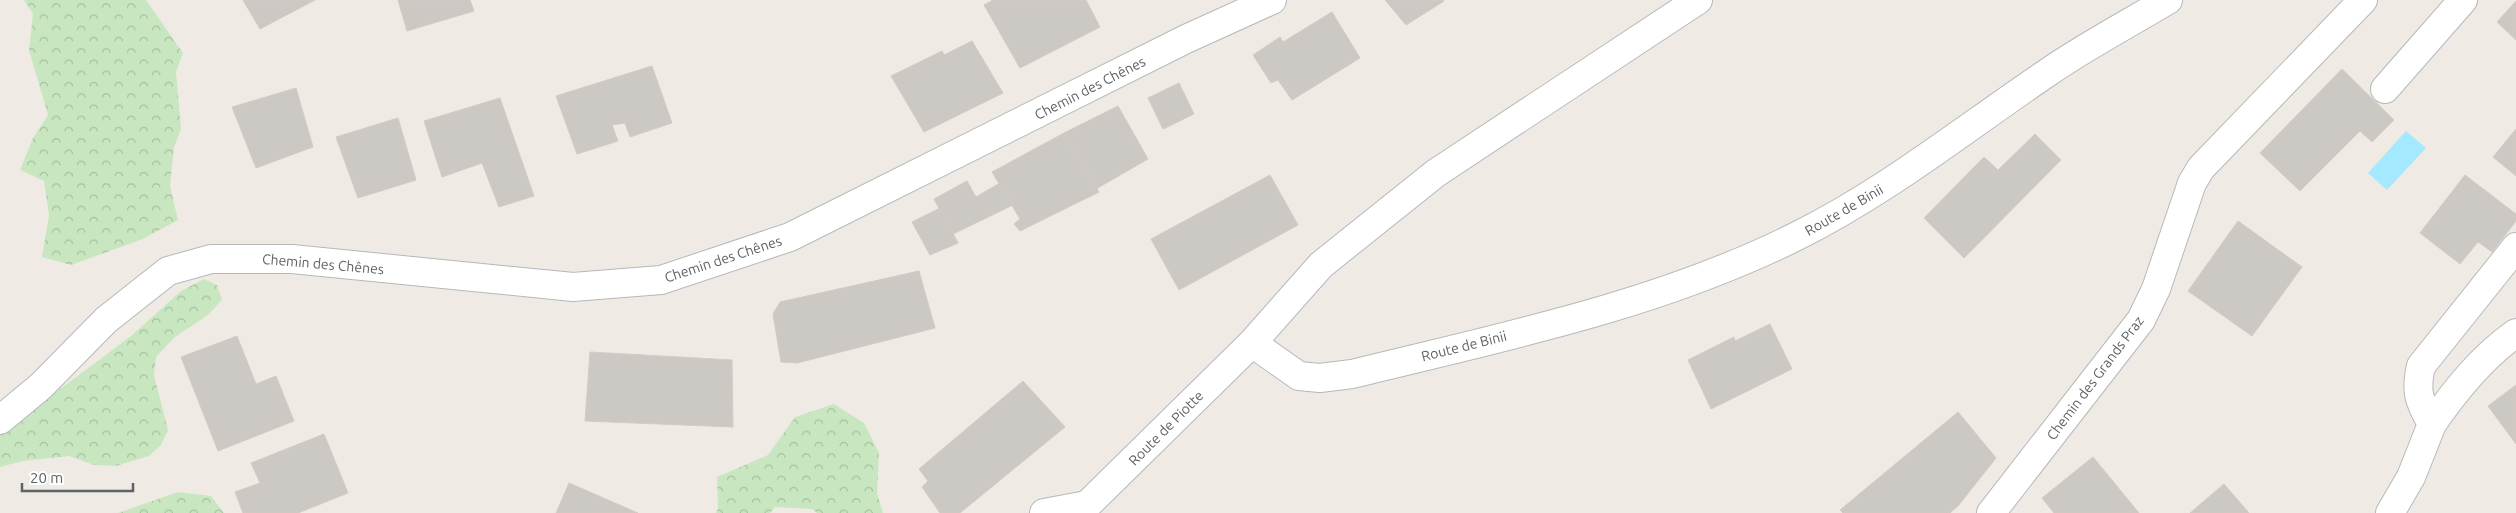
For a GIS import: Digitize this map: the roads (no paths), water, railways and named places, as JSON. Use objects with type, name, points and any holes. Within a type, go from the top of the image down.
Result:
[{"type":"street","name":"Chemin des Chênes","points":[[0,420],[41,386],[106,320],[168,271],[211,259],[292,259],[573,288],[661,280],[790,237],[1186,39],[1272,0]]},
{"type":"street","points":[[1252,343],[1321,265],[1436,173],[1698,0]]},
{"type":"street","name":"Route de Binii","points":[[1252,343],[1299,376],[1320,378],[1352,374],[1596,313],[1706,276],[1796,237],[1888,184],[2049,71],[2168,0]]},
{"type":"street","name":"Chemin des Grands Praz","points":[[1991,513],[2141,320],[2156,289],[2192,183],[2201,168],[2363,0]]},
{"type":"street","points":[[2385,89],[2463,0]]},
{"type":"street","points":[[2432,424],[2420,402],[2417,384],[2421,366],[2516,248]]},
{"type":"street","points":[[2390,513],[2411,477],[2432,424],[2458,386],[2500,344],[2516,333]]},
{"type":"street","name":"Route de Piotte","points":[[1083,509],[1252,343]]},
{"type":"street","points":[[1044,513],[1083,509]]},
{"type":"water","points":[[2406,131],[2426,148],[2387,190],[2368,173]]}]
